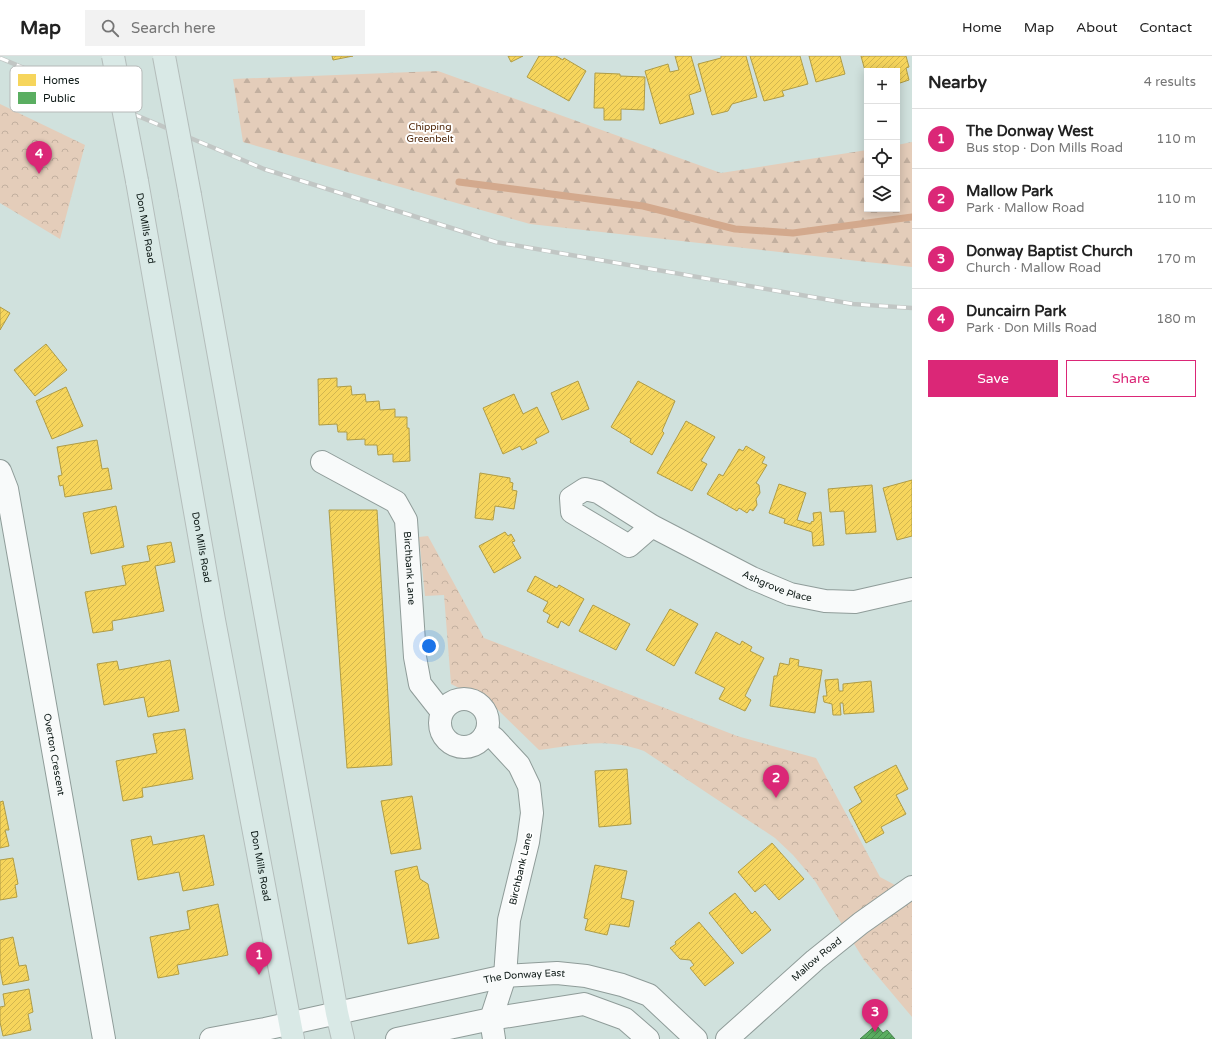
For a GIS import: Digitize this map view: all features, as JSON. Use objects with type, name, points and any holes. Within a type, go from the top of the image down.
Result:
[{"type":"main road","name":"Don Mills Road","points":[[113,56],[115,66]]},
{"type":"main road","points":[[164,56],[337,1013],[343,1039]]},
{"type":"main road","name":"Don Mills Road","points":[[124,112],[214,620],[291,1031]]},
{"type":"street","name":"Birchbank Lane","points":[[322,462],[396,502],[406,520],[415,657],[420,684],[442,712]]},
{"type":"street","name":"Overton Crescent","points":[[0,471],[9,496],[104,1039]]},
{"type":"street","name":"Ashgrove Place","points":[[652,526],[752,578],[790,594],[825,601],[855,602],[912,589]]},
{"type":"street","points":[[459,699],[467,699],[475,702],[485,710],[488,718],[488,727],[485,735],[480,741],[464,748],[452,744],[445,739],[441,732],[440,720],[442,712],[446,707],[459,699]]},
{"type":"street","name":"Birchbank Lane","points":[[485,735],[494,738],[519,764],[529,786],[532,813],[528,842],[509,920],[505,976],[493,1029]]},
{"type":"street","name":"Mallow Road","points":[[727,1039],[816,960],[912,886]]},
{"type":"street","name":"The Donway East","points":[[212,1039],[291,1031],[337,1013],[505,976],[557,973],[586,976],[622,985],[649,995],[696,1039]]},
{"type":"street","points":[[397,1039],[493,1029],[584,1004],[625,1019],[648,1039]]},
{"type":"green space","name":"Chipping Greenbelt","points":[[438,71],[721,173],[864,150],[864,212],[900,212],[900,144],[912,142],[912,267],[530,224],[243,142],[233,79]]},
{"type":"green space","points":[[0,104],[10,109],[10,112],[17,112],[85,145],[60,239],[0,203]]},
{"type":"green space","points":[[428,536],[484,638],[737,736],[816,758],[880,877],[912,894],[912,1017],[864,960],[815,881],[793,855],[775,838],[644,751],[617,744],[604,743],[579,744],[539,750],[493,705],[451,684],[444,595],[425,596],[419,537]]},
{"type":"building: Homes","points":[[332,56],[353,56],[333,60]]},
{"type":"building: Homes","points":[[508,56],[523,56],[511,62]]},
{"type":"building: Homes","points":[[539,56],[556,56],[563,60],[564,58],[586,71],[569,101],[527,77]]},
{"type":"building: Homes","points":[[675,56],[691,56],[701,91],[689,95],[694,114],[660,124],[645,71],[668,64],[670,72],[679,70]]},
{"type":"building: Homes","points":[[721,56],[746,56],[757,97],[732,104],[728,111],[712,115],[698,64],[721,58]]},
{"type":"building: Homes","points":[[750,56],[800,56],[808,84],[782,91],[784,96],[764,101]]},
{"type":"building: Homes","points":[[809,56],[840,56],[845,74],[816,82]]},
{"type":"building: Homes","points":[[861,56],[906,56],[909,67],[906,68],[909,80],[900,83],[900,68],[864,68]]},
{"type":"building: Homes","points":[[595,73],[645,77],[644,110],[621,109],[621,120],[604,120],[604,108],[594,108]]},
{"type":"building: Homes","points":[[0,307],[10,313],[0,330]]},
{"type":"building: Homes","points":[[46,344],[67,370],[35,396],[14,370]]},
{"type":"building: Homes","points":[[337,378],[337,387],[351,386],[352,395],[365,394],[366,402],[379,401],[380,410],[395,409],[395,417],[407,417],[407,428],[409,428],[410,461],[393,462],[393,454],[378,455],[377,445],[365,445],[365,439],[347,440],[347,432],[338,432],[337,424],[319,425],[318,379]]},
{"type":"building: Homes","points":[[578,381],[589,409],[562,420],[551,393]]},
{"type":"building: Homes","points":[[638,381],[675,401],[662,431],[664,433],[652,455],[630,442],[631,439],[611,427]]},
{"type":"building: Homes","points":[[66,387],[83,426],[52,439],[36,401]]},
{"type":"building: Homes","points":[[514,394],[523,414],[537,407],[549,432],[535,439],[537,443],[522,450],[520,446],[503,454],[483,408]]},
{"type":"building: Homes","points":[[686,421],[715,437],[701,461],[707,464],[692,491],[657,473]]},
{"type":"building: Homes","points":[[97,440],[102,469],[108,468],[112,489],[65,497],[63,485],[60,486],[58,476],[62,475],[57,447]]},
{"type":"building: Homes","points":[[746,446],[765,457],[762,463],[767,465],[756,483],[759,485],[760,493],[756,499],[757,505],[753,511],[750,509],[747,513],[739,508],[737,511],[707,494],[719,474],[723,476],[739,449],[743,451]]},
{"type":"building: Homes","points":[[480,473],[510,478],[510,482],[513,483],[512,490],[517,491],[514,509],[495,506],[493,520],[475,518]]},
{"type":"building: Homes","points":[[912,480],[912,536],[897,540],[883,488]]},
{"type":"building: Homes","points":[[779,484],[806,493],[797,520],[811,524],[811,522],[814,521],[813,513],[821,512],[824,545],[813,546],[812,532],[784,523],[785,519],[769,513]]},
{"type":"building: Homes","points":[[872,485],[876,532],[846,534],[844,511],[830,512],[828,489]]},
{"type":"building: Homes","points":[[116,506],[124,547],[91,554],[83,513]]},
{"type":"building: Homes","points":[[329,510],[377,510],[392,765],[347,768]]},
{"type":"building: Homes","points":[[505,532],[508,536],[511,534],[515,541],[512,542],[521,558],[494,573],[479,546]]},
{"type":"building: Homes","points":[[171,542],[175,562],[155,566],[164,611],[112,621],[113,630],[93,633],[85,592],[126,585],[122,566],[150,561],[147,546]]},
{"type":"building: Homes","points":[[535,576],[557,588],[559,585],[584,599],[569,626],[561,621],[558,628],[547,622],[550,615],[543,611],[548,602],[527,591]]},
{"type":"building: Homes","points":[[593,605],[630,624],[616,650],[579,631]]},
{"type":"building: Homes","points":[[670,609],[698,624],[674,666],[646,650]]},
{"type":"building: Homes","points":[[716,632],[740,645],[742,641],[752,647],[750,651],[764,658],[745,696],[751,700],[745,711],[719,699],[725,688],[695,673]]},
{"type":"building: Homes","points":[[790,658],[799,660],[798,666],[822,670],[815,713],[770,706],[774,676],[777,676],[780,663],[789,665]]},
{"type":"building: Homes","points":[[170,660],[179,711],[148,717],[144,697],[104,705],[97,664],[117,661],[119,670]]},
{"type":"building: Homes","points":[[838,679],[839,691],[843,691],[843,684],[871,681],[874,712],[844,714],[843,703],[840,703],[841,715],[833,715],[832,704],[824,702],[823,696],[827,696],[825,680]]},
{"type":"building: Homes","points":[[185,729],[193,779],[142,788],[143,797],[123,801],[116,761],[157,753],[153,734]]},
{"type":"building: Homes","points":[[896,765],[908,789],[896,795],[906,814],[881,827],[884,833],[866,843],[849,810],[862,802],[854,787]]},
{"type":"building: Homes","points":[[627,769],[631,824],[599,827],[595,771]]},
{"type":"building: Homes","points":[[412,796],[421,849],[391,854],[381,801]]},
{"type":"building: Homes","points":[[3,801],[9,830],[5,830],[9,846],[0,848],[0,802]]},
{"type":"building: Homes","points":[[204,835],[214,885],[183,891],[179,872],[138,880],[131,840],[151,836],[153,845]]},
{"type":"building: Homes","points":[[772,843],[804,879],[779,900],[765,884],[755,892],[738,872]]},
{"type":"building: Homes","points":[[13,858],[18,884],[15,885],[17,897],[0,900],[0,860]]},
{"type":"building: Homes","points":[[595,865],[627,871],[621,898],[634,901],[629,927],[610,924],[607,935],[585,930],[588,919],[584,918]]},
{"type":"building: Homes","points":[[417,866],[420,879],[428,884],[439,938],[408,944],[395,871]]},
{"type":"building: Homes","points":[[735,893],[752,914],[755,911],[771,930],[742,954],[709,913]]},
{"type":"building: Homes","points":[[218,904],[228,955],[177,965],[179,974],[158,978],[150,937],[190,929],[187,911]]},
{"type":"building: Homes","points":[[699,922],[734,963],[705,986],[690,968],[694,965],[690,960],[680,959],[670,948]]},
{"type":"building: Homes","points":[[13,937],[19,966],[26,965],[29,980],[3,985],[0,969],[0,940]]},
{"type":"building: Homes","points":[[29,989],[33,1012],[28,1014],[31,1030],[3,1036],[0,1022],[0,1007],[5,1006],[3,994]]},
{"type":"building: Public","points":[[876,1025],[883,1033],[887,1030],[895,1039],[860,1039]]},
{"type":"waterway","points":[[459,182],[643,206],[735,229],[793,233],[912,217]]},
{"type":"railway","points":[[0,58],[19,66]]},
{"type":"railway","points":[[128,112],[264,169],[496,242],[853,304],[912,308]]},
{"type":"place","name":"Duncairn Park","points":[[39,174]]},
{"type":"place","name":"Mallow Park","points":[[776,798]]},
{"type":"place","name":"The Donway West","points":[[259,975]]},
{"type":"place","name":"Donway Baptist Church","points":[[875,1032]]}]
